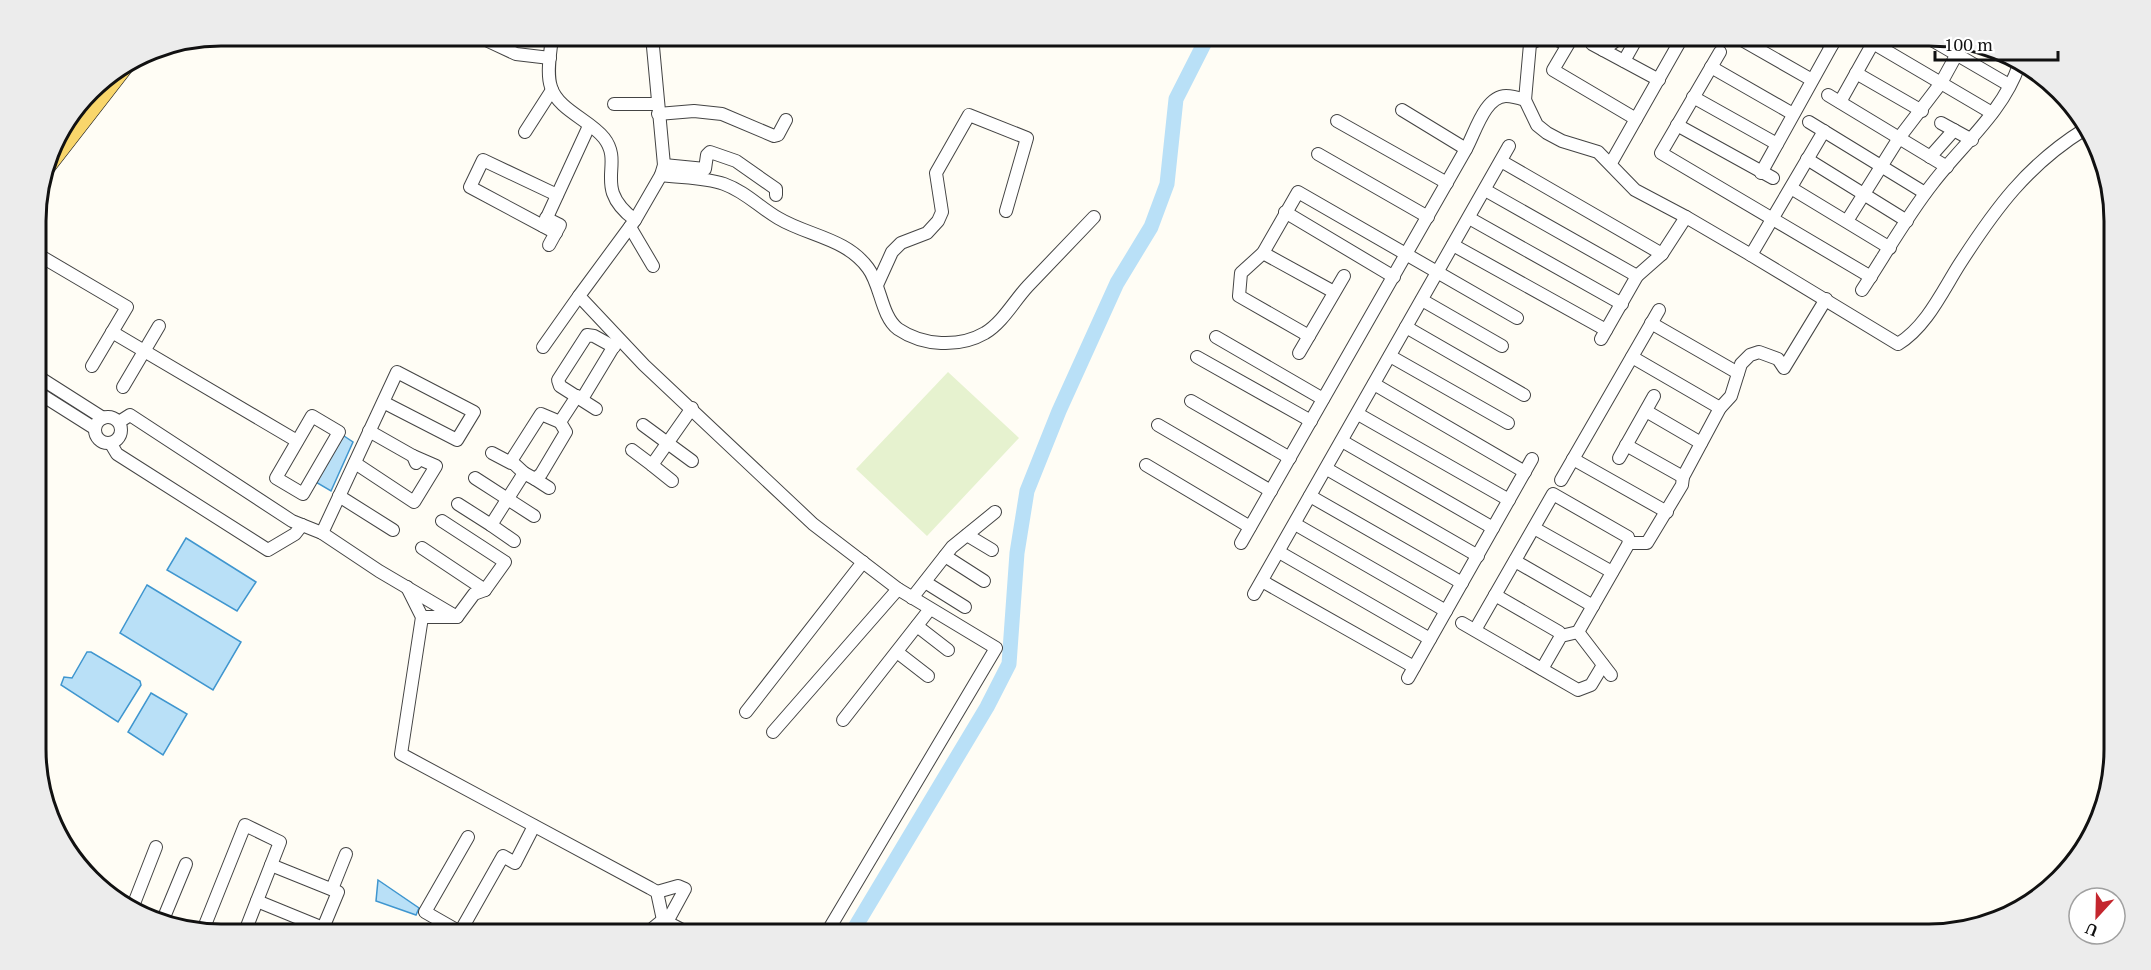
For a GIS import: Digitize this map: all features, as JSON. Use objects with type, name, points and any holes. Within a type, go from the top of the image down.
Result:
[{"type":"main road","points":[[63,149],[111,86]]},
{"type":"street","points":[[499,46],[516,54],[550,58]]},
{"type":"street","points":[[525,132],[552,90],[551,46]]},
{"type":"street","points":[[543,347],[632,224],[663,170],[653,46]]},
{"type":"street","points":[[1530,46],[1525,100],[1537,125],[1562,141],[1598,152],[1635,190],[1751,255],[1898,344],[1909,338],[2002,201],[2039,162],[2056,147],[2080,132]]},
{"type":"street","points":[[1566,46],[1552,70],[1636,118]]},
{"type":"street","points":[[1600,46],[1598,47],[1659,80]]},
{"type":"street","points":[[1623,61],[1632,46]]},
{"type":"street","points":[[1611,163],[1678,46]]},
{"type":"street","points":[[1752,46],[1812,80]]},
{"type":"street","points":[[1677,125],[1767,175],[1777,144],[1831,46]]},
{"type":"street","points":[[1840,102],[1871,46]]},
{"type":"street","points":[[1878,46],[1992,113]]},
{"type":"street","points":[[1945,48],[2009,85]]},
{"type":"street","points":[[1846,221],[1899,138],[1922,111],[1941,83],[1959,49]]},
{"type":"street","points":[[1720,52],[1661,153],[1774,217],[1871,276]]},
{"type":"street","points":[[1711,67],[1793,114]]},
{"type":"street","points":[[1862,290],[1925,194],[1992,113],[2017,70]]},
{"type":"street","points":[[1856,73],[1922,111]]},
{"type":"street","points":[[552,90],[604,138],[611,161],[611,191],[615,202],[632,224],[653,266]]},
{"type":"street","points":[[1828,95],[1947,167]]},
{"type":"street","points":[[1241,543],[1428,217],[1487,106],[1494,99],[1504,96],[1525,100]]},
{"type":"street","points":[[1693,97],[1777,144]]},
{"type":"street","points":[[614,104],[722,114],[774,136],[786,120]]},
{"type":"street","points":[[1402,110],[1466,149]]},
{"type":"street","points":[[877,285],[892,252],[901,243],[927,233],[938,221],[942,212],[936,173],[969,115],[1027,138],[1006,211]]},
{"type":"street","points":[[1337,121],[1447,183]]},
{"type":"street","points":[[1809,122],[1925,194]]},
{"type":"street","points":[[1941,123],[1972,140]]},
{"type":"street","points":[[545,222],[590,126]]},
{"type":"street","points":[[1930,157],[1954,130]]},
{"type":"street","points":[[1751,255],[1824,131]]},
{"type":"street","points":[[1254,594],[1509,146]]},
{"type":"street","points":[[663,170],[705,169],[707,155],[710,152],[736,161],[776,189],[776,195]]},
{"type":"street","points":[[1318,154],[1428,217]]},
{"type":"street","points":[[1807,159],[1908,221]]},
{"type":"street","points":[[549,245],[560,225],[545,222],[470,187],[483,160],[557,195]]},
{"type":"street","points":[[1501,161],[1662,254]]},
{"type":"street","points":[[663,170],[723,184],[745,193],[775,217],[848,248],[868,268],[890,321],[898,328],[935,343],[962,342],[986,332],[1008,312],[1026,289],[1094,217]]},
{"type":"street","points":[[1791,188],[1890,248]]},
{"type":"street","points":[[1485,190],[1637,276]]},
{"type":"street","points":[[1309,336],[1239,296],[1241,273],[1263,253],[1298,192],[1517,318]]},
{"type":"street","points":[[1285,212],[1394,277]]},
{"type":"street","points":[[1453,245],[1603,335],[1637,276],[1662,254],[1686,217]]},
{"type":"street","points":[[1469,218],[1622,304]]},
{"type":"street","points":[[1263,253],[1334,292]]},
{"type":"street","points":[[47,264],[127,308],[92,366]]},
{"type":"street","points":[[1299,353],[1344,276]]},
{"type":"street","points":[[579,296],[616,342],[692,408],[813,524],[897,589],[993,645],[995,650],[832,924]]},
{"type":"street","points":[[1629,543],[1647,543],[1667,512],[1701,442],[1720,408],[1731,396],[1741,364],[1750,355],[1760,352],[1778,359],[1784,368],[1826,299]]},
{"type":"street","points":[[1422,300],[1502,346]]},
{"type":"street","points":[[1561,480],[1659,310]]},
{"type":"street","points":[[1651,323],[1738,373]]},
{"type":"street","points":[[123,387],[159,326]]},
{"type":"street","points":[[1406,327],[1524,395]]},
{"type":"street","points":[[112,332],[297,441]]},
{"type":"street","points":[[597,409],[560,386],[558,380],[587,335],[616,342]]},
{"type":"street","points":[[1216,337],[1323,399]]},
{"type":"street","points":[[560,422],[579,398],[616,342]]},
{"type":"street","points":[[1197,357],[1311,421]]},
{"type":"street","points":[[1390,357],[1508,423]]},
{"type":"street","points":[[1632,357],[1720,408]]},
{"type":"street","points":[[322,533],[369,431],[397,372],[474,412],[457,440],[383,402]]},
{"type":"street","points":[[47,382],[103,418],[112,417],[119,422],[122,431],[119,439],[111,444],[103,443],[96,437],[94,428],[47,398]]},
{"type":"street","points":[[1374,384],[1525,472]]},
{"type":"street","points":[[1619,458],[1654,396]]},
{"type":"street","points":[[1191,400],[1290,458]]},
{"type":"street","points":[[652,465],[692,408]]},
{"type":"street","points":[[1646,411],[1701,442]]},
{"type":"street","points":[[491,525],[508,499],[530,476],[541,474],[566,432],[560,422],[541,414],[511,463]]},
{"type":"street","points":[[1358,414],[1509,500]]},
{"type":"street","points":[[119,422],[130,415],[292,521],[322,533],[379,571],[457,617]]},
{"type":"street","points":[[312,416],[339,432],[303,494],[276,478],[297,441],[312,416]]},
{"type":"street","points":[[94,428],[103,418]]},
{"type":"street","points":[[643,425],[692,461]]},
{"type":"street","points":[[1158,425],[1271,491]]},
{"type":"street","points":[[355,463],[414,502],[431,474],[416,463],[413,456],[369,431]]},
{"type":"street","points":[[1342,441],[1493,528]]},
{"type":"street","points":[[111,444],[117,454],[268,550],[295,534],[302,525]]},
{"type":"street","points":[[1626,445],[1683,477]]},
{"type":"street","points":[[632,450],[672,482]]},
{"type":"street","points":[[492,453],[549,488]]},
{"type":"street","points":[[1262,581],[1411,672],[1532,459]]},
{"type":"street","points":[[1574,459],[1667,512]]},
{"type":"street","points":[[1146,465],[1250,527]]},
{"type":"street","points":[[1327,469],[1478,556]]},
{"type":"street","points":[[475,477],[534,516]]},
{"type":"street","points":[[1475,630],[1553,494],[1628,537],[1629,543],[1578,632],[1561,636],[1542,669]]},
{"type":"street","points":[[339,496],[393,530]]},
{"type":"street","points":[[1311,496],[1462,583]]},
{"type":"street","points":[[458,504],[514,541]]},
{"type":"street","points":[[912,598],[945,556],[995,512]]},
{"type":"street","points":[[442,522],[505,562],[485,590],[474,594],[457,617]]},
{"type":"street","points":[[1295,524],[1446,611]]},
{"type":"street","points":[[1534,528],[1612,572]]},
{"type":"street","points":[[967,535],[992,550]]},
{"type":"street","points":[[422,548],[485,590]]},
{"type":"street","points":[[1279,552],[1430,639]]},
{"type":"street","points":[[945,556],[984,581]]},
{"type":"street","points":[[1515,561],[1593,606]]},
{"type":"street","points":[[746,712],[863,562]]},
{"type":"street","points":[[925,582],[965,607]]},
{"type":"street","points":[[405,585],[422,617],[401,753],[657,892],[667,920],[673,924]]},
{"type":"street","points":[[773,732],[897,589]]},
{"type":"street","points":[[1495,595],[1559,632],[1561,636]]},
{"type":"street","points":[[843,720],[930,609]]},
{"type":"street","points":[[422,617],[457,617]]},
{"type":"street","points":[[1462,623],[1578,690],[1591,685],[1607,670],[1578,632]]},
{"type":"street","points":[[917,626],[948,650]]},
{"type":"street","points":[[897,652],[928,676]]},
{"type":"street","points":[[465,924],[503,856],[509,860],[531,824]]},
{"type":"street","points":[[207,923],[245,825],[280,842],[248,924]]},
{"type":"street","points":[[446,924],[425,912],[468,837]]},
{"type":"street","points":[[135,901],[156,848]]},
{"type":"street","points":[[332,889],[346,854]]},
{"type":"street","points":[[167,914],[186,864]]},
{"type":"street","points":[[271,865],[338,892],[325,924]]},
{"type":"street","points":[[657,892],[678,886],[685,889],[667,920],[661,924]]},
{"type":"street","points":[[257,901],[313,924]]},
{"type":"street","points":[[667,920],[676,924]]},
{"type":"green space","points":[[948,372],[1019,438],[927,536],[856,469]]},
{"type":"water","points":[[341,434],[353,442],[331,491],[314,481]]},
{"type":"water","points":[[186,538],[256,582],[237,611],[167,570]]},
{"type":"water","points":[[147,585],[241,642],[213,690],[120,633]]},
{"type":"water","points":[[87,652],[91,652],[140,681],[141,685],[118,722],[61,685],[64,677],[72,678]]},
{"type":"water","points":[[151,693],[187,714],[163,755],[128,732]]},
{"type":"water","points":[[378,880],[419,908],[416,915],[376,901]]},
{"type":"waterway","points":[[857,924],[987,707],[1009,664],[1017,553],[1027,491],[1059,411],[1117,283],[1151,227],[1167,184],[1176,99],[1203,46]]}]
